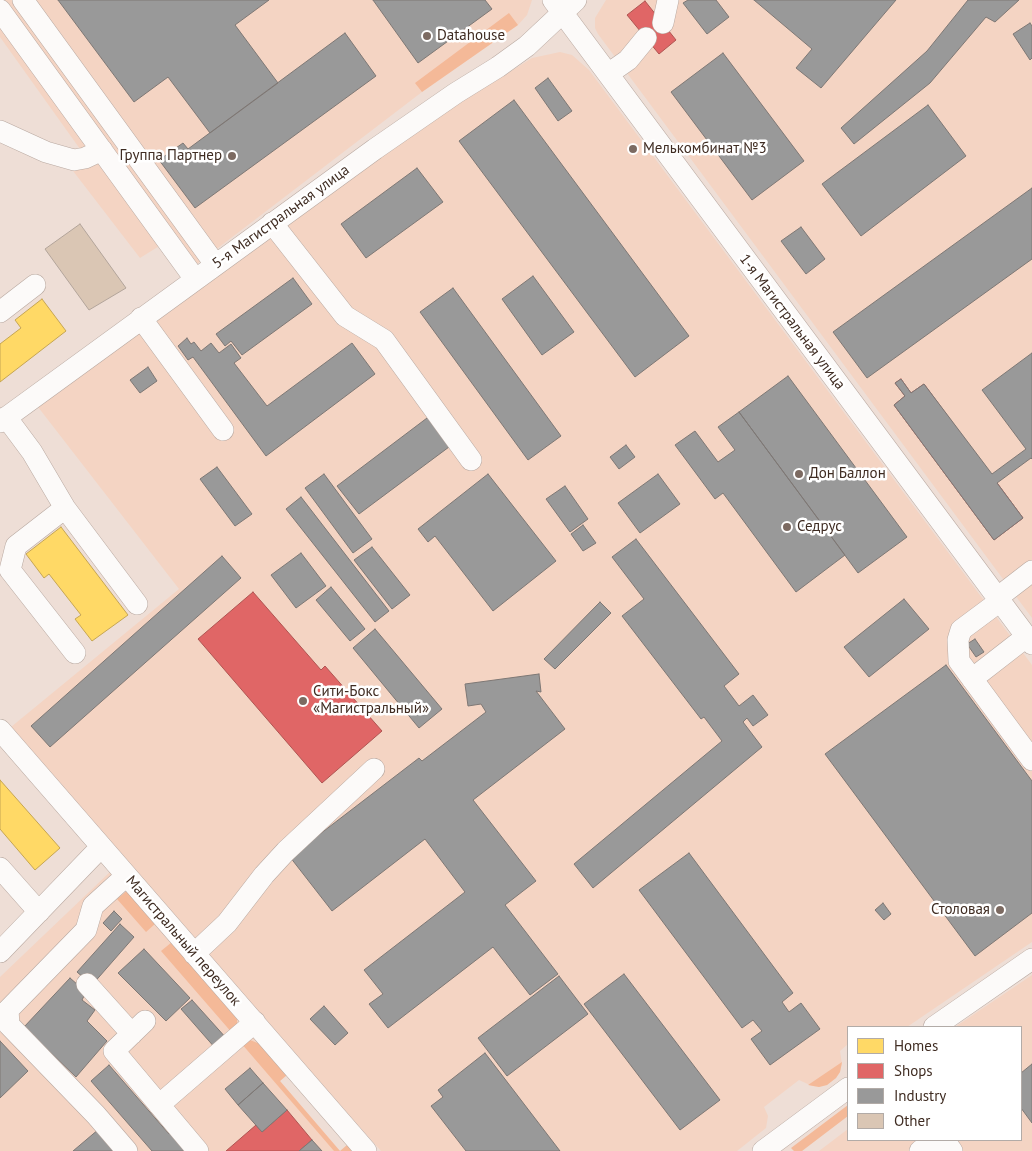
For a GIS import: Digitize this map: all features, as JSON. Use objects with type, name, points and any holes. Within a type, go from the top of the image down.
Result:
[{"type":"street","points":[[23,0],[215,264]]},
{"type":"street","points":[[663,24],[668,0]]},
{"type":"street","name":"5-я Магистральная улица","points":[[3,420],[375,149],[527,46],[564,4]]},
{"type":"street","name":"1-я Магистральная улица","points":[[564,4],[608,74],[1029,640]]},
{"type":"street","points":[[0,10],[195,279]]},
{"type":"street","points":[[608,74],[628,60],[646,38]]},
{"type":"street","points":[[0,131],[46,152],[74,160],[85,158],[102,150]]},
{"type":"street","points":[[272,223],[345,316],[384,340],[472,460]]},
{"type":"street","points":[[0,312],[36,286]]},
{"type":"street","points":[[141,318],[222,430]]},
{"type":"street","points":[[3,420],[32,452],[65,508],[137,604]]},
{"type":"street","points":[[65,508],[16,546],[10,570],[75,653]]},
{"type":"street","points":[[1032,571],[962,630],[958,640],[959,661],[1032,760]]},
{"type":"street","points":[[972,679],[1029,640]]},
{"type":"street","name":"Магистральный переулок","points":[[0,730],[366,1151]]},
{"type":"street","points":[[194,954],[227,923],[286,850],[374,769]]},
{"type":"street","points":[[0,952],[101,847]]},
{"type":"street","points":[[0,868],[39,912]]},
{"type":"street","points":[[126,876],[92,906],[86,930],[8,1010],[9,1025],[96,1115],[127,1151]]},
{"type":"street","points":[[935,1026],[1032,960]]},
{"type":"street","points":[[87,984],[139,1027],[114,1051],[198,1151]]},
{"type":"street","points":[[159,1105],[255,1022]]},
{"type":"street","points":[[763,1151],[847,1089]]},
{"type":"street","points":[[920,1151],[935,1141]]},
{"type":"shaded area","points":[[0,0],[532,0],[527,15],[518,25],[422,92],[197,264],[177,235],[140,258],[70,167],[80,149],[0,37]]},
{"type":"shaded area","points":[[606,0],[1032,0],[1032,618],[598,34],[595,28],[595,18]]},
{"type":"shaded area","points":[[509,13],[518,25],[422,92],[415,83]]},
{"type":"shaded area","points":[[560,52],[572,55],[589,70],[1032,665],[1032,942],[908,1026],[847,1026],[847,1045],[840,1051],[842,1064],[836,1078],[827,1085],[819,1087],[799,1080],[764,1107],[768,1116],[766,1128],[737,1151],[381,1151],[201,948],[11,727],[179,589],[38,407],[441,112],[532,58]]},
{"type":"shaded area","points":[[111,871],[287,1075],[280,1081],[340,1151],[0,1151],[0,977]]},
{"type":"shaded area","points":[[128,890],[156,923],[146,932],[117,899]]},
{"type":"shaded area","points":[[172,942],[237,1019],[237,1025],[233,1034],[161,951]]},
{"type":"shaded area","points":[[1032,975],[1032,1151],[819,1151],[847,1130],[847,1141],[1022,1141],[1022,1026],[956,1026]]},
{"type":"shaded area","points":[[250,1040],[260,1044],[287,1075],[280,1081],[340,1151],[334,1151],[241,1043]]},
{"type":"shaded area","points":[[842,1062],[840,1072],[827,1085],[819,1087],[808,1085]]},
{"type":"shaded area","points":[[847,1106],[847,1117],[802,1151],[794,1151],[791,1148]]},
{"type":"shaded area","points":[[347,1145],[352,1151],[340,1151]]},
{"type":"building: Homes","points":[[42,299],[66,331],[0,382],[0,344],[21,328],[15,320]]},
{"type":"building: Homes","points":[[61,527],[128,615],[92,641],[75,619],[81,615],[49,574],[44,578],[26,554]]},
{"type":"building: Homes","points":[[0,780],[60,848],[35,870],[0,829]]},
{"type":"building: Shops","points":[[645,1],[676,40],[659,54],[627,15]]},
{"type":"building: Shops","points":[[901,379],[911,393],[924,384],[1023,518],[994,540],[894,405],[905,396],[895,383]]},
{"type":"building: Shops","name":"Сити-Бокс «Магистральный»","points":[[253,592],[321,670],[325,666],[382,731],[322,783],[198,639]]},
{"type":"building: Shops","points":[[287,1110],[312,1140],[299,1151],[226,1151],[256,1125],[262,1132]]},
{"type":"building: Industry","points":[[58,0],[269,0],[235,25],[278,83],[210,133],[168,77],[134,102]]},
{"type":"building: Industry","name":"Datahouse","points":[[373,0],[485,0],[492,9],[418,63]]},
{"type":"building: Industry","points":[[688,0],[716,0],[729,17],[707,34],[683,3]]},
{"type":"building: Industry","points":[[754,0],[896,0],[821,88],[796,68],[812,49]]},
{"type":"building: Industry","points":[[968,0],[1019,0],[995,22],[986,17],[930,83],[854,144],[841,128],[927,51]]},
{"type":"building: Industry","points":[[1030,23],[1032,26],[1032,58],[1030,60],[1013,34]]},
{"type":"building: Industry","points":[[345,33],[376,76],[195,208],[159,160],[183,143],[188,149]]},
{"type":"building: Industry","points":[[723,53],[804,161],[752,200],[671,92]]},
{"type":"building: Industry","points":[[548,78],[572,111],[558,121],[535,88]]},
{"type":"building: Industry","points":[[514,100],[689,336],[635,377],[459,141]]},
{"type":"building: Industry","points":[[928,105],[966,156],[861,236],[822,184]]},
{"type":"building: Industry","points":[[417,168],[443,202],[366,258],[341,224]]},
{"type":"building: Industry","points":[[1032,188],[1032,259],[867,378],[833,332]]},
{"type":"building: Industry","points":[[801,227],[825,259],[806,274],[781,241]]},
{"type":"building: Industry","points":[[533,276],[574,332],[542,355],[502,299]]},
{"type":"building: Industry","points":[[293,278],[312,304],[242,355],[231,341],[225,346],[216,334]]},
{"type":"building: Industry","points":[[453,288],[561,436],[528,460],[420,312]]},
{"type":"building: Industry","points":[[187,338],[191,344],[194,342],[201,351],[211,343],[219,353],[231,344],[241,358],[234,363],[267,406],[352,343],[375,374],[266,456],[193,357],[188,360],[178,346]]},
{"type":"building: Industry","points":[[1032,353],[1032,459],[997,483],[1023,518],[994,540],[894,405],[905,396],[895,383],[901,379],[911,393],[924,384],[992,474],[1026,449],[982,390]]},
{"type":"building: Industry","points":[[148,367],[157,381],[140,393],[130,380]]},
{"type":"building: Industry","points":[[788,376],[907,537],[858,573],[739,412]]},
{"type":"building: Industry","name":"Седрус","points":[[739,412],[845,555],[796,592],[723,493],[715,499],[675,445],[695,431],[718,462],[735,450],[718,427]]},
{"type":"building: Industry","points":[[431,415],[453,444],[359,514],[337,486]]},
{"type":"building: Industry","points":[[626,445],[635,457],[619,469],[610,457]]},
{"type":"building: Industry","points":[[217,467],[252,514],[235,526],[200,479]]},
{"type":"building: Industry","points":[[324,474],[372,539],[353,553],[305,488]]},
{"type":"building: Industry","points":[[488,474],[556,561],[493,611],[435,536],[428,542],[418,529]]},
{"type":"building: Industry","points":[[658,474],[680,504],[640,533],[618,503]]},
{"type":"building: Industry","points":[[565,486],[588,519],[570,532],[546,499]]},
{"type":"building: Industry","points":[[301,497],[389,611],[375,622],[286,509]]},
{"type":"building: Industry","points":[[583,525],[596,543],[583,551],[571,534]]},
{"type":"building: Industry","points":[[636,539],[739,674],[724,686],[739,706],[753,695],[768,715],[753,726],[747,718],[743,722],[762,747],[593,888],[574,864],[722,741],[704,717],[701,719],[622,616],[644,599],[612,557]]},
{"type":"building: Industry","points":[[372,547],[410,595],[392,609],[354,560]]},
{"type":"building: Industry","points":[[301,553],[326,586],[296,608],[271,575]]},
{"type":"building: Industry","points":[[222,556],[241,578],[50,747],[31,726]]},
{"type":"building: Industry","points":[[331,587],[365,629],[350,641],[316,600]]},
{"type":"building: Industry","points":[[904,599],[929,629],[869,677],[844,647]]},
{"type":"building: Industry","points":[[600,602],[611,613],[555,669],[544,659]]},
{"type":"building: Industry","points":[[375,629],[442,709],[419,728],[353,648]]},
{"type":"building: Industry","points":[[975,639],[984,652],[976,657],[967,644]]},
{"type":"building: Industry","points":[[946,665],[1032,781],[1032,913],[975,956],[825,754]]},
{"type":"building: Industry","points":[[539,674],[541,692],[536,691],[565,729],[473,800],[536,881],[505,905],[558,974],[530,995],[493,947],[388,1028],[369,1004],[383,994],[364,970],[465,892],[425,839],[332,911],[290,857],[419,758],[422,761],[486,712],[481,704],[468,706],[465,684]]},
{"type":"building: Industry","points":[[689,853],[793,993],[782,1002],[789,1012],[801,1003],[820,1029],[770,1065],[751,1039],[762,1031],[753,1020],[742,1028],[639,890]]},
{"type":"building: Industry","points":[[883,903],[891,914],[884,920],[875,910]]},
{"type":"building: Industry","points":[[114,911],[122,919],[111,931],[103,923]]},
{"type":"building: Industry","points":[[120,924],[134,937],[92,985],[77,972]]},
{"type":"building: Industry","points":[[144,949],[190,998],[166,1021],[118,973]]},
{"type":"building: Industry","points":[[624,974],[720,1100],[680,1130],[584,1004]]},
{"type":"building: Industry","points":[[559,976],[588,1014],[507,1076],[478,1038]]},
{"type":"building: Industry","points":[[70,978],[86,992],[82,1000],[95,1010],[87,1021],[107,1041],[76,1077],[24,1027]]},
{"type":"building: Industry","points":[[192,1000],[227,1039],[216,1049],[181,1009]]},
{"type":"building: Industry","points":[[324,1006],[348,1033],[335,1045],[310,1019]]},
{"type":"building: Industry","points":[[0,1041],[28,1071],[0,1098]]},
{"type":"building: Industry","points":[[485,1053],[560,1151],[466,1151],[431,1106],[443,1097],[438,1090]]},
{"type":"building: Industry","points":[[1032,1064],[1032,1123],[1022,1109],[1022,1072]]},
{"type":"building: Industry","points":[[109,1065],[169,1134],[174,1130],[193,1151],[152,1151],[91,1081]]},
{"type":"building: Industry","points":[[250,1068],[263,1083],[238,1105],[225,1089]]},
{"type":"building: Industry","points":[[263,1083],[287,1110],[262,1132],[238,1105]]},
{"type":"building: Industry","points":[[99,1129],[118,1151],[73,1151]]},
{"type":"building: Industry","points":[[312,1140],[322,1151],[299,1151]]},
{"type":"building: Other","points":[[80,224],[126,288],[89,310],[45,249]]},
{"type":"place","name":"Datahouse","points":[[427,36]]},
{"type":"place","name":"Мелькомбинат №3","points":[[633,149]]},
{"type":"place","name":"Группа Партнер","points":[[232,156]]},
{"type":"place","name":"Дон Баллон","points":[[799,474]]},
{"type":"place","name":"Седрус","points":[[787,527]]},
{"type":"place","name":"Сити-Бокс «Магистральный»","points":[[303,701]]},
{"type":"place","name":"Столовая","points":[[1000,910]]}]
